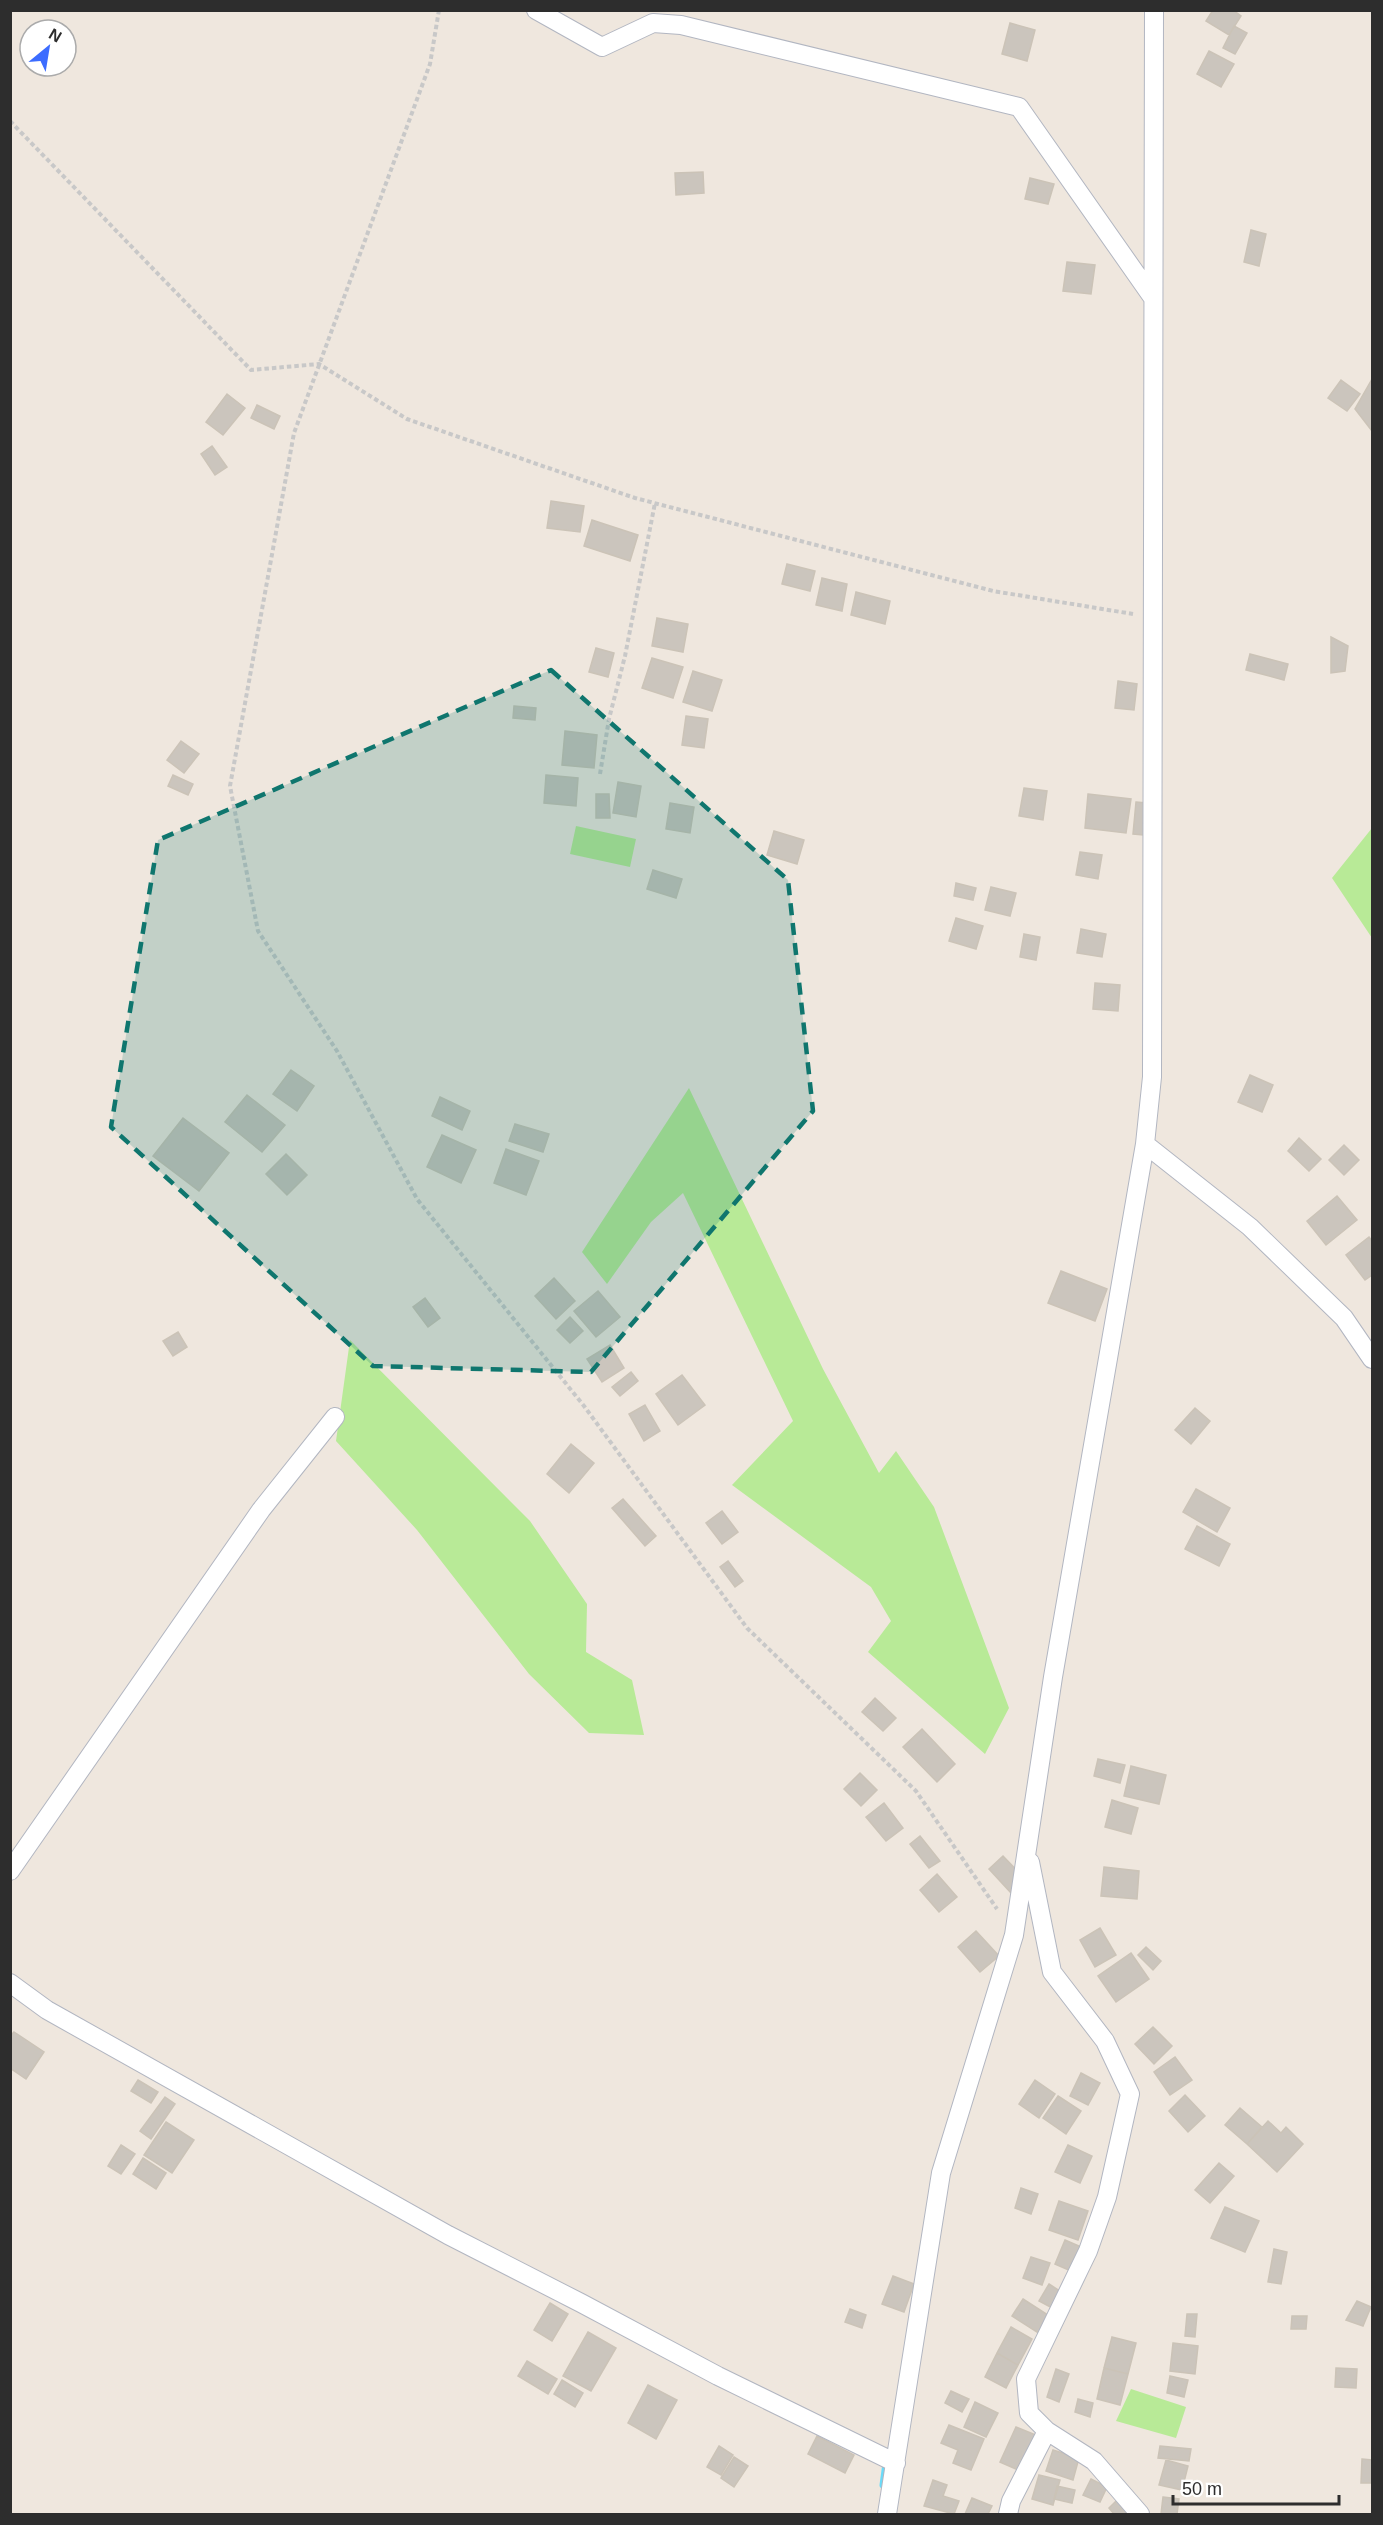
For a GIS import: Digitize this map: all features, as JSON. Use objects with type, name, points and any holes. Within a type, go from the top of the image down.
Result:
[{"type":"street","points":[[536,10],[602,47],[653,23],[681,25],[1019,107],[1153,298]]},
{"type":"street","points":[[886,2514],[941,2173],[1014,1935],[1053,1677],[1145,1144],[1152,1077],[1154,10]]},
{"type":"street","points":[[1145,1144],[1250,1227],[1344,1318],[1372,1359]]},
{"type":"street","points":[[10,1871],[261,1510],[335,1417]]},
{"type":"street","points":[[1027,1849],[1052,1972],[1105,2041],[1131,2094],[1107,2197],[1088,2250],[1026,2379],[1029,2413],[1047,2431],[1094,2461],[1140,2514]]},
{"type":"street","points":[[10,1983],[47,2010],[448,2235],[581,2302],[718,2376],[896,2463]]},
{"type":"street","points":[[1008,2514],[1011,2501],[1047,2431]]},
{"type":"path","points":[[439,10],[430,64],[294,433],[231,786],[258,931],[338,1051],[417,1199],[584,1406],[747,1628],[916,1791],[1014,1935]]},
{"type":"path","points":[[10,121],[251,370],[319,364],[407,419],[655,503],[993,591],[1153,617]]},
{"type":"path","points":[[600,774],[609,719],[625,656],[655,503]]},
{"type":"highlighted area","points":[[551,670],[788,880],[813,1111],[591,1372],[373,1366],[111,1127],[158,840]]},
{"type":"green space","points":[[576,826],[636,839],[630,867],[570,854]]},
{"type":"green space","points":[[1372,828],[1372,938],[1332,878]]},
{"type":"green space","points":[[689,1088],[823,1369],[879,1473],[896,1451],[934,1507],[1009,1708],[985,1754],[868,1652],[891,1621],[871,1587],[732,1485],[793,1421],[683,1193],[651,1222],[607,1284],[582,1252]]},
{"type":"green space","points":[[350,1340],[530,1521],[587,1604],[586,1652],[632,1680],[644,1735],[589,1733],[529,1674],[417,1530],[336,1441]]},
{"type":"green space","points":[[1131,2389],[1186,2407],[1176,2438],[1116,2421]]},
{"type":"building","points":[[1213,10],[1233,10],[1241,16],[1229,35],[1206,21]]},
{"type":"building","points":[[1010,23],[1035,30],[1027,61],[1002,54]]},
{"type":"building","points":[[1234,26],[1247,33],[1235,54],[1223,48]]},
{"type":"building","points":[[1209,51],[1234,64],[1221,87],[1197,74]]},
{"type":"building","points":[[703,172],[704,193],[676,195],[675,173]]},
{"type":"building","points":[[1030,178],[1054,184],[1048,204],[1025,199]]},
{"type":"building","points":[[1251,230],[1266,234],[1259,266],[1244,262]]},
{"type":"building","points":[[1067,262],[1095,265],[1091,294],[1063,291]]},
{"type":"building","points":[[1372,379],[1372,431],[1355,409]]},
{"type":"building","points":[[1341,380],[1360,394],[1347,411],[1328,398]]},
{"type":"building","points":[[227,394],[245,408],[223,435],[206,422]]},
{"type":"building","points":[[257,405],[280,416],[274,429],[251,418]]},
{"type":"building","points":[[212,446],[227,467],[215,475],[201,454]]},
{"type":"building","points":[[551,501],[584,506],[580,532],[547,528]]},
{"type":"building","points":[[592,520],[638,535],[630,561],[584,546]]},
{"type":"building","points":[[787,564],[815,571],[810,591],[782,584]]},
{"type":"building","points":[[822,578],[847,584],[842,611],[816,605]]},
{"type":"building","points":[[856,592],[890,601],[885,624],[851,615]]},
{"type":"building","points":[[657,618],[688,624],[683,652],[652,646]]},
{"type":"building","points":[[1331,637],[1348,646],[1345,671],[1331,673]]},
{"type":"building","points":[[596,648],[614,653],[608,677],[589,672]]},
{"type":"building","points":[[1250,654],[1288,664],[1284,680],[1246,670]]},
{"type":"building","points":[[652,658],[683,667],[673,698],[642,688]]},
{"type":"building","points":[[693,671],[722,680],[712,711],[683,702]]},
{"type":"building","points":[[1118,681],[1137,684],[1134,710],[1115,708]]},
{"type":"building","points":[[514,706],[536,708],[535,720],[513,718]]},
{"type":"building","points":[[686,716],[708,719],[704,748],[682,745]]},
{"type":"building","points":[[565,731],[597,735],[594,768],[562,765]]},
{"type":"building","points":[[181,741],[199,754],[184,773],[167,760]]},
{"type":"building","points":[[173,775],[193,784],[188,795],[168,786]]},
{"type":"building","points":[[546,775],[578,778],[576,806],[544,803]]},
{"type":"building","points":[[618,782],[641,786],[636,817],[613,813]]},
{"type":"building","points":[[1024,788],[1047,791],[1043,820],[1019,816]]},
{"type":"building","points":[[596,794],[609,794],[610,818],[596,818]]},
{"type":"building","points":[[1088,794],[1131,799],[1126,833],[1085,828]]},
{"type":"building","points":[[1136,802],[1158,804],[1155,836],[1133,834]]},
{"type":"building","points":[[670,803],[694,807],[690,833],[666,829]]},
{"type":"building","points":[[774,831],[804,840],[797,864],[767,855]]},
{"type":"building","points":[[1080,852],[1102,855],[1098,879],[1076,875]]},
{"type":"building","points":[[653,870],[682,879],[676,898],[647,889]]},
{"type":"building","points":[[956,883],[976,888],[973,900],[954,896]]},
{"type":"building","points":[[991,887],[1016,893],[1010,916],[985,910]]},
{"type":"building","points":[[956,918],[983,926],[976,949],[949,941]]},
{"type":"building","points":[[1081,929],[1106,934],[1102,957],[1077,953]]},
{"type":"building","points":[[1024,934],[1040,937],[1036,960],[1020,957]]},
{"type":"building","points":[[1095,983],[1120,985],[1118,1011],[1093,1009]]},
{"type":"building","points":[[291,1070],[314,1086],[297,1111],[273,1094]]},
{"type":"building","points":[[1250,1075],[1273,1085],[1262,1112],[1238,1102]]},
{"type":"building","points":[[247,1095],[285,1125],[262,1152],[225,1122]]},
{"type":"building","points":[[440,1097],[470,1111],[462,1130],[432,1116]]},
{"type":"building","points":[[183,1118],[229,1153],[199,1191],[153,1156]]},
{"type":"building","points":[[515,1124],[549,1134],[543,1152],[509,1141]]},
{"type":"building","points":[[442,1135],[476,1150],[461,1183],[427,1167]]},
{"type":"building","points":[[1299,1138],[1321,1159],[1309,1171],[1288,1151]]},
{"type":"building","points":[[1344,1145],[1359,1160],[1344,1175],[1329,1160]]},
{"type":"building","points":[[506,1149],[539,1161],[526,1195],[494,1183]]},
{"type":"building","points":[[286,1154],[307,1175],[287,1195],[266,1174]]},
{"type":"building","points":[[1337,1196],[1357,1220],[1326,1245],[1307,1221]]},
{"type":"building","points":[[1369,1237],[1372,1241],[1372,1275],[1365,1280],[1346,1255]]},
{"type":"building","points":[[1061,1271],[1107,1289],[1095,1321],[1048,1303]]},
{"type":"building","points":[[554,1278],[575,1301],[556,1319],[535,1296]]},
{"type":"building","points":[[598,1291],[620,1317],[596,1337],[574,1311]]},
{"type":"building","points":[[425,1298],[440,1318],[428,1327],[413,1307]]},
{"type":"building","points":[[570,1317],[583,1331],[570,1343],[557,1330]]},
{"type":"building","points":[[178,1332],[187,1347],[173,1356],[163,1341]]},
{"type":"building","points":[[610,1345],[624,1368],[602,1382],[587,1359]]},
{"type":"building","points":[[631,1372],[638,1381],[620,1396],[612,1387]]},
{"type":"building","points":[[682,1375],[705,1405],[678,1425],[656,1394]]},
{"type":"building","points":[[645,1405],[660,1431],[644,1441],[629,1414]]},
{"type":"building","points":[[1195,1408],[1210,1421],[1191,1444],[1175,1430]]},
{"type":"building","points":[[571,1444],[594,1463],[569,1493],[547,1474]]},
{"type":"building","points":[[1196,1489],[1230,1508],[1217,1532],[1183,1512]]},
{"type":"building","points":[[623,1499],[656,1536],[645,1546],[612,1508]]},
{"type":"building","points":[[722,1511],[738,1532],[722,1544],[706,1523]]},
{"type":"building","points":[[1197,1526],[1230,1544],[1219,1566],[1185,1549]]},
{"type":"building","points":[[728,1561],[743,1581],[735,1587],[720,1567]]},
{"type":"building","points":[[875,1698],[896,1718],[883,1731],[862,1712]]},
{"type":"building","points":[[922,1729],[955,1764],[937,1782],[903,1747]]},
{"type":"building","points":[[1098,1759],[1125,1765],[1120,1783],[1094,1776]]},
{"type":"building","points":[[1131,1766],[1166,1775],[1159,1804],[1124,1796]]},
{"type":"building","points":[[860,1773],[877,1790],[861,1806],[844,1789]]},
{"type":"building","points":[[1112,1800],[1138,1808],[1131,1834],[1105,1827]]},
{"type":"building","points":[[884,1803],[903,1828],[886,1841],[866,1817]]},
{"type":"building","points":[[920,1836],[940,1861],[929,1868],[910,1844]]},
{"type":"building","points":[[1003,1856],[1026,1880],[1011,1893],[989,1869]]},
{"type":"building","points":[[1104,1867],[1139,1871],[1137,1899],[1101,1896]]},
{"type":"building","points":[[937,1874],[957,1897],[939,1912],[920,1890]]},
{"type":"building","points":[[1100,1928],[1116,1955],[1095,1967],[1080,1940]]},
{"type":"building","points":[[976,1931],[999,1956],[980,1972],[958,1947]]},
{"type":"building","points":[[1146,1947],[1161,1961],[1153,1970],[1138,1955]]},
{"type":"building","points":[[1131,1953],[1149,1979],[1116,2002],[1098,1976]]},
{"type":"building","points":[[1153,2027],[1172,2046],[1154,2064],[1135,2044]]},
{"type":"building","points":[[14,2032],[44,2052],[26,2079],[10,2068],[10,2036]]},
{"type":"building","points":[[1175,2057],[1192,2080],[1170,2095],[1154,2072]]},
{"type":"building","points":[[1081,2073],[1100,2083],[1088,2105],[1070,2096]]},
{"type":"building","points":[[138,2080],[158,2092],[151,2103],[131,2091]]},
{"type":"building","points":[[1035,2080],[1055,2094],[1039,2118],[1019,2104]]},
{"type":"building","points":[[1185,2095],[1205,2116],[1188,2132],[1169,2111]]},
{"type":"building","points":[[1058,2096],[1081,2111],[1066,2134],[1043,2118]]},
{"type":"building","points":[[165,2097],[175,2104],[151,2139],[140,2131]]},
{"type":"building","points":[[1240,2108],[1262,2127],[1247,2144],[1225,2125]]},
{"type":"building","points":[[1268,2121],[1281,2133],[1286,2127],[1303,2144],[1277,2172],[1247,2144]]},
{"type":"building","points":[[166,2122],[194,2140],[172,2173],[144,2155]]},
{"type":"building","points":[[121,2145],[135,2154],[121,2174],[108,2166]]},
{"type":"building","points":[[1068,2145],[1092,2156],[1080,2183],[1055,2172]]},
{"type":"building","points":[[143,2158],[166,2173],[156,2189],[133,2174]]},
{"type":"building","points":[[1219,2163],[1234,2176],[1210,2203],[1195,2190]]},
{"type":"building","points":[[1021,2188],[1038,2194],[1031,2214],[1015,2208]]},
{"type":"building","points":[[1059,2201],[1088,2211],[1078,2240],[1049,2230]]},
{"type":"building","points":[[1225,2207],[1259,2221],[1245,2252],[1211,2238]]},
{"type":"building","points":[[1065,2240],[1081,2247],[1071,2271],[1055,2264]]},
{"type":"building","points":[[1274,2249],[1287,2252],[1281,2284],[1268,2282]]},
{"type":"building","points":[[1031,2257],[1050,2263],[1042,2285],[1023,2278]]},
{"type":"building","points":[[893,2276],[914,2284],[904,2312],[882,2304]]},
{"type":"building","points":[[1049,2284],[1063,2293],[1054,2309],[1039,2301]]},
{"type":"building","points":[[1023,2299],[1051,2317],[1040,2334],[1012,2316]]},
{"type":"building","points":[[1357,2301],[1371,2307],[1363,2326],[1346,2320]]},
{"type":"building","points":[[550,2303],[568,2314],[552,2341],[534,2330]]},
{"type":"building","points":[[850,2309],[866,2315],[862,2328],[845,2322]]},
{"type":"building","points":[[1187,2314],[1197,2314],[1195,2337],[1185,2336]]},
{"type":"building","points":[[1292,2316],[1307,2316],[1306,2329],[1291,2329]]},
{"type":"building","points":[[1011,2327],[1032,2339],[1018,2365],[997,2353]]},
{"type":"building","points":[[588,2332],[616,2348],[591,2391],[563,2376]]},
{"type":"building","points":[[1112,2337],[1136,2343],[1128,2374],[1104,2368]]},
{"type":"building","points":[[1173,2343],[1198,2346],[1195,2374],[1170,2371]]},
{"type":"building","points":[[997,2353],[1018,2365],[1006,2388],[985,2377]]},
{"type":"building","points":[[527,2361],[557,2379],[548,2394],[518,2376]]},
{"type":"building","points":[[1104,2368],[1128,2374],[1120,2405],[1097,2399]]},
{"type":"building","points":[[1336,2368],[1357,2369],[1356,2388],[1335,2387]]},
{"type":"building","points":[[1056,2369],[1069,2374],[1059,2402],[1047,2397]]},
{"type":"building","points":[[1170,2376],[1188,2380],[1184,2397],[1167,2393]]},
{"type":"building","points":[[562,2380],[583,2393],[575,2407],[554,2394]]},
{"type":"building","points":[[648,2385],[677,2400],[656,2439],[628,2423]]},
{"type":"building","points":[[951,2391],[969,2399],[962,2412],[945,2403]]},
{"type":"building","points":[[1078,2399],[1093,2403],[1090,2417],[1075,2412]]},
{"type":"building","points":[[975,2402],[998,2413],[986,2437],[964,2427]]},
{"type":"building","points":[[949,2425],[984,2439],[971,2470],[953,2463],[958,2450],[941,2443]]},
{"type":"building","points":[[1016,2427],[1038,2436],[1023,2472],[1000,2462]]},
{"type":"building","points":[[817,2436],[854,2455],[845,2473],[808,2454]]},
{"type":"building","points":[[719,2446],[733,2455],[721,2475],[707,2467]]},
{"type":"building","points":[[1160,2446],[1191,2449],[1189,2461],[1158,2458]]},
{"type":"building","points":[[1053,2450],[1079,2458],[1073,2480],[1046,2471]]},
{"type":"building","points":[[734,2457],[748,2466],[734,2487],[721,2478]]},
{"type":"building","points":[[1362,2459],[1372,2460],[1372,2483],[1361,2483]]},
{"type":"building","points":[[1166,2460],[1188,2466],[1182,2490],[1159,2485]]},
{"type":"building","points":[[1039,2475],[1060,2480],[1053,2505],[1032,2499]]},
{"type":"building","points":[[1091,2479],[1107,2487],[1100,2502],[1083,2495]]},
{"type":"building","points":[[933,2480],[947,2485],[943,2496],[959,2501],[954,2514],[924,2506]]},
{"type":"building","points":[[1057,2486],[1075,2490],[1072,2503],[1054,2499]]},
{"type":"building","points":[[1163,2497],[1179,2499],[1177,2514],[1161,2514]]},
{"type":"building","points":[[972,2498],[992,2506],[988,2514],[965,2514]]},
{"type":"building","points":[[1118,2499],[1129,2511],[1125,2514],[1114,2514],[1109,2508]]},
{"type":"waterway","points":[[883,2485],[886,2463]]}]
